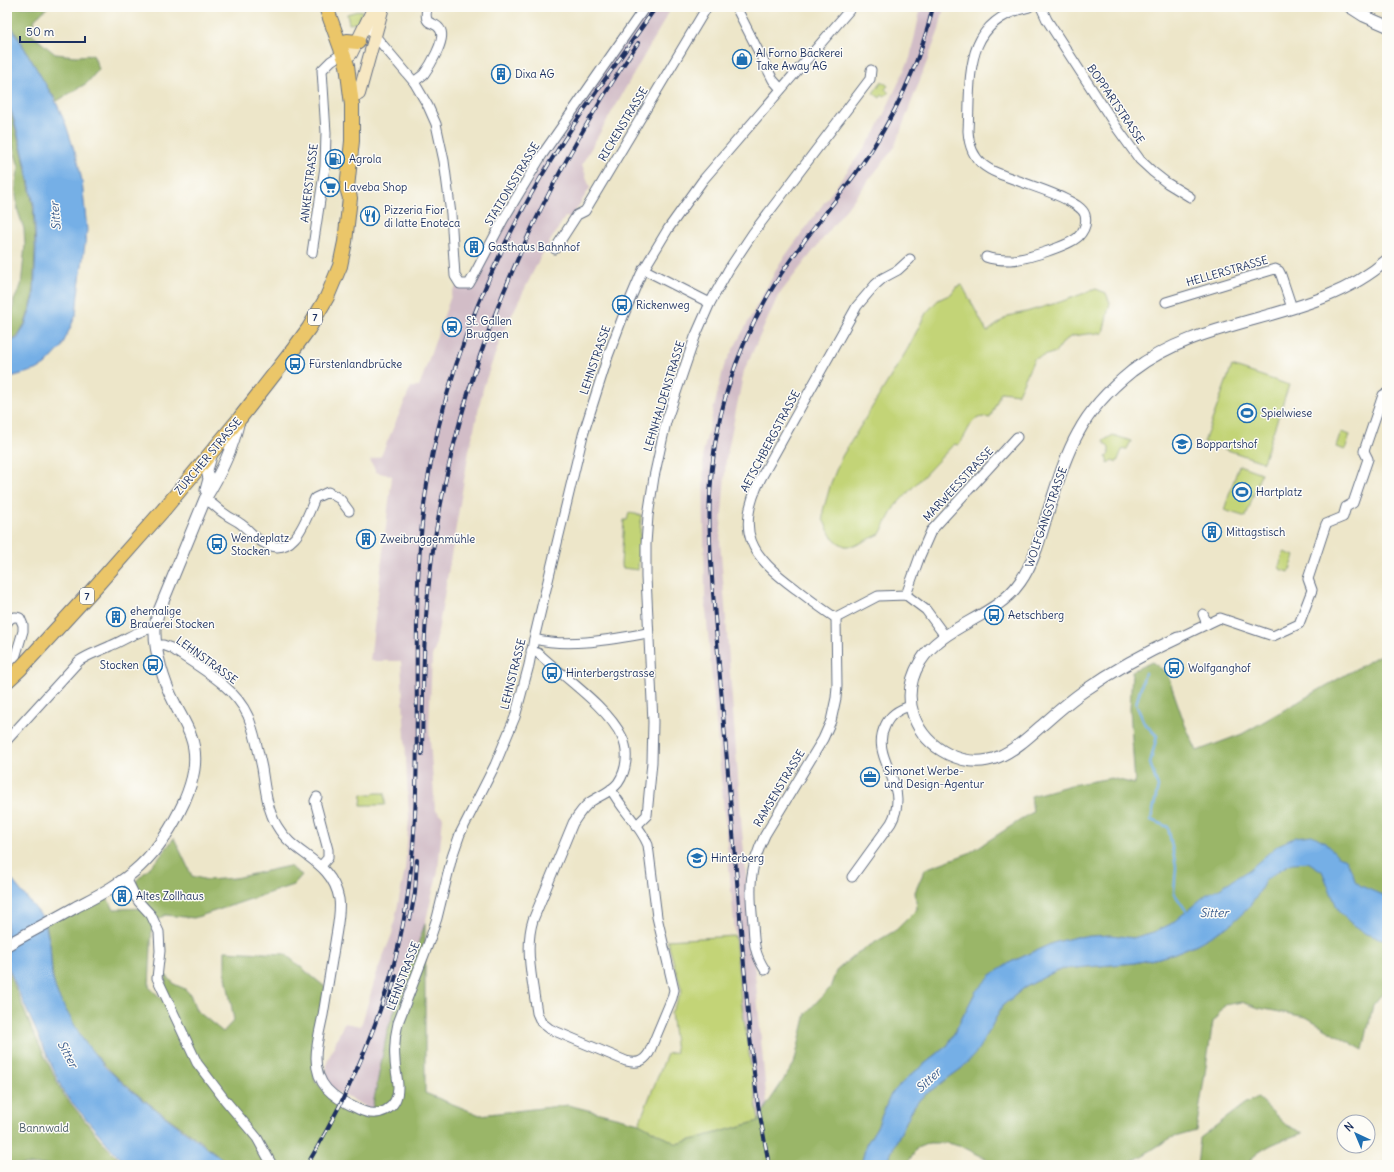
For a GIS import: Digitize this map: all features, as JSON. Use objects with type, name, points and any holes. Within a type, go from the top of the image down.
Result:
[{"type":"main road","name":"ZÜRCHER STRASSE","points":[[326,7],[337,35],[349,51],[353,116],[347,188],[350,198]]},
{"type":"main road","name":"ZÜRCHER STRASSE","points":[[7,682],[97,585],[192,476],[240,418],[309,328],[335,281],[342,256],[350,198],[355,187],[360,111],[355,68],[332,7]]},
{"type":"main road","points":[[349,51],[374,7]]},
{"type":"main road","points":[[359,94],[383,7]]},
{"type":"street","points":[[374,36],[370,30],[377,7]]},
{"type":"street","points":[[414,82],[423,76],[432,62],[442,38],[442,33],[439,29],[425,17],[427,7]]},
{"type":"street","name":"STATIONSSTRASSE","points":[[374,36],[414,82],[428,106],[436,124],[444,162],[451,214],[456,276],[460,284],[469,284],[506,214],[542,155],[646,7]]},
{"type":"street","name":"RICKENSTRASSE","points":[[555,249],[577,215],[585,211],[707,7]]},
{"type":"street","points":[[736,7],[773,80],[781,89]]},
{"type":"street","name":"LEHNSTRASSE","points":[[157,646],[163,645],[171,648],[222,683],[238,700],[248,715],[255,735],[269,805],[274,821],[290,842],[322,866],[334,883],[338,895],[339,912],[328,986],[316,1049],[316,1067],[322,1082],[333,1095],[366,1113],[381,1113],[391,1105],[397,1095],[398,1088],[395,1061],[398,1023],[433,930],[452,857],[468,816],[495,764],[515,717],[583,435],[622,319],[643,269],[689,198],[742,133],[852,7]]},
{"type":"street","points":[[986,257],[993,260],[1011,260],[1028,257],[1068,243],[1078,237],[1084,230],[1086,223],[1085,214],[1076,204],[1040,188],[998,174],[984,167],[972,152],[968,142],[971,65],[976,48],[986,31],[993,23],[1010,13],[1029,7]]},
{"type":"street","name":"BOPPARTSTRASSE","points":[[1041,7],[1047,20],[1113,122],[1140,160],[1166,183],[1190,197]]},
{"type":"street","points":[[1350,7],[1364,16],[1387,26]]},
{"type":"street","name":"ANKERSTRASSE","points":[[312,253],[325,167],[326,133],[322,70],[331,61],[349,51]]},
{"type":"street","name":"LEHNHALDENSTRASSE","points":[[636,826],[647,815],[652,762],[653,722],[646,577],[648,516],[660,447],[674,398],[695,337],[710,303],[741,251],[870,79],[871,70]]},
{"type":"street","name":"AETSCHBERGSTRASSE","points":[[836,618],[776,574],[763,561],[757,553],[749,533],[748,522],[750,506],[761,478],[862,299],[883,278],[898,270],[910,259]]},
{"type":"street","name":"WOLFGANGSTRASSE","points":[[1387,260],[1367,276],[1320,299],[1221,328],[1178,344],[1146,361],[1112,388],[1093,408],[1077,434],[1058,480],[1035,554],[1019,584],[997,605],[945,636],[931,648],[917,668],[910,690],[911,706],[921,731],[937,748],[950,755],[964,760],[991,760],[1013,750],[1066,704],[1103,678],[1144,654],[1220,618],[1273,636],[1299,624],[1312,590],[1308,579],[1326,524],[1343,517],[1346,507],[1353,503],[1368,459],[1364,451],[1383,395],[1387,393]]},
{"type":"street","points":[[643,269],[710,303]]},
{"type":"street","name":"HELLERSTRASSE","points":[[1166,302],[1275,270],[1281,275],[1292,308]]},
{"type":"street","points":[[7,945],[112,888],[126,878],[149,857],[169,831],[186,798],[194,773],[195,756],[191,737],[168,688],[161,666],[155,628],[159,611],[205,499],[214,485],[234,440],[240,418]]},
{"type":"street","name":"MARWEESSTRASSE","points":[[906,595],[931,531],[1017,437]]},
{"type":"street","points":[[205,499],[209,479],[207,470],[212,451]]},
{"type":"street","points":[[192,476],[207,470]]},
{"type":"street","points":[[205,499],[212,502],[224,514],[239,522],[261,541],[272,546],[282,546],[294,540],[299,534],[315,498],[328,492],[340,499],[349,511]]},
{"type":"street","points":[[836,618],[878,596],[906,595],[926,610],[945,636]]},
{"type":"street","points":[[1203,614],[1207,624]]},
{"type":"street","points":[[7,623],[12,617],[16,616],[20,618],[23,625],[23,631],[7,682]]},
{"type":"street","name":"RAMSENSTRASSE","points":[[765,970],[758,960],[755,947],[750,896],[750,885],[753,869],[759,848],[769,827],[823,739],[831,721],[837,686],[836,618]]},
{"type":"street","points":[[7,740],[79,661],[140,631],[155,628]]},
{"type":"street","points":[[534,639],[554,643],[571,643],[648,633]]},
{"type":"street","points":[[531,651],[538,653],[608,718],[619,732],[626,749],[626,763],[622,776],[618,782],[611,789],[590,802],[578,814],[573,823],[533,920],[529,944],[537,1013],[541,1022],[550,1029],[634,1063],[640,1062],[649,1053],[674,990],[657,917],[648,845],[618,802],[611,789]]},
{"type":"street","points":[[852,877],[891,823],[894,816],[897,799],[896,788],[882,752],[881,738],[890,716],[900,709],[911,706]]},
{"type":"street","points":[[317,797],[315,801],[328,850],[328,858],[322,866]]},
{"type":"street","points":[[126,878],[139,902],[151,915],[159,932],[160,951],[157,978],[197,1064],[257,1138],[272,1165]]},
{"type":"shaded area","points":[[645,7],[672,7],[582,164],[590,188],[571,218],[565,217],[540,258],[502,335],[484,385],[469,451],[435,649],[432,656],[429,727],[435,809],[443,817],[438,871],[425,924],[387,1032],[372,1110],[332,1089],[326,1079],[327,1062],[344,1023],[361,1026],[378,969],[392,934],[405,870],[409,818],[401,661],[370,661],[392,476],[376,472],[370,460],[381,456],[411,387],[419,387],[453,290],[460,284],[469,284],[503,220]]},
{"type":"shaded area","points":[[921,7],[944,7],[939,30],[894,148],[778,296],[744,371],[726,460],[720,541],[742,830],[767,1105],[759,1121],[741,999],[705,600],[703,453],[724,366],[780,263],[875,133],[910,58]]},
{"type":"green space","points":[[7,7],[48,7],[35,19],[30,33],[55,54],[76,56],[93,55],[99,69],[87,83],[57,101],[47,87],[7,18]]},
{"type":"green space","points":[[361,10],[362,13],[357,23],[349,24],[347,14]]},
{"type":"green space","points":[[882,81],[888,86],[885,89],[889,93],[884,96],[882,95],[880,98],[873,93]]},
{"type":"green space","points":[[7,103],[23,156],[33,206],[35,248],[33,298],[25,323],[17,337],[7,343],[7,317],[12,316],[14,300],[21,286],[25,245],[24,229],[18,211],[16,195],[16,182],[19,167],[11,140],[11,129],[7,121]]},
{"type":"green space","points":[[962,285],[987,332],[1008,316],[1060,302],[1096,289],[1106,293],[1110,303],[1103,333],[1073,336],[1064,341],[1056,352],[1034,359],[1018,394],[1001,392],[990,418],[984,417],[976,419],[973,422],[958,445],[954,444],[895,506],[880,534],[854,546],[845,546],[831,536],[823,519],[823,511],[831,483],[841,458],[907,350],[926,313],[938,300],[951,294],[956,287]]},
{"type":"green space","name":"Spielwiese","points":[[1232,366],[1289,385],[1263,462],[1204,442]]},
{"type":"green space","points":[[1341,432],[1350,435],[1345,450],[1336,447]]},
{"type":"green space","points":[[1113,435],[1131,441],[1127,449],[1122,450],[1117,462],[1112,460],[1108,463],[1106,457],[1109,454],[1109,448],[1103,441]]},
{"type":"green space","name":"Hartplatz","points":[[1239,465],[1261,473],[1246,517],[1224,510]]},
{"type":"green space","points":[[629,513],[641,515],[638,570],[623,568],[621,565],[624,520],[627,520]]},
{"type":"green space","points":[[1284,552],[1295,556],[1289,572],[1280,569],[1279,566]]},
{"type":"green space","points":[[1387,651],[1387,996],[1382,994],[1373,1005],[1363,1050],[1306,1017],[1259,1008],[1242,1002],[1225,1005],[1213,1022],[1196,1131],[1171,1138],[1127,1165],[990,1165],[985,1158],[963,1147],[947,1143],[929,1143],[917,1148],[906,1165],[886,1165],[914,1106],[922,1097],[962,1068],[987,1035],[1002,1006],[1024,988],[1063,969],[1134,963],[1159,958],[1197,944],[1183,915],[1171,924],[1154,932],[1133,938],[1111,935],[1077,937],[1053,943],[1011,962],[976,991],[948,1045],[907,1078],[891,1094],[877,1127],[866,1145],[861,1165],[230,1165],[141,1097],[108,1068],[80,1035],[58,996],[54,983],[46,924],[103,893],[114,909],[148,908],[136,886],[136,881],[159,858],[174,838],[192,876],[207,880],[235,878],[289,866],[302,875],[293,885],[194,918],[165,915],[152,924],[149,987],[164,1001],[166,975],[174,984],[185,989],[190,994],[196,1010],[223,1032],[234,1020],[225,971],[225,951],[285,954],[325,987],[313,1063],[315,1081],[335,1102],[353,1113],[372,1110],[387,1032],[425,924],[425,1093],[480,1115],[568,1105],[639,1123],[677,1144],[759,1121],[767,1105],[794,1064],[806,1013],[830,988],[836,971],[857,953],[896,930],[917,909],[915,892],[925,869],[969,853],[1033,812],[1031,796],[1071,785],[1111,778],[1135,784],[1130,709],[1132,671],[1152,662],[1167,673],[1185,725],[1197,751],[1242,734]]},
{"type":"green space","points":[[373,793],[385,793],[385,805],[361,805],[362,794],[372,795]]},
{"type":"green space","points":[[735,936],[741,999],[759,1121],[677,1144],[639,1123],[667,1054],[676,1052],[671,1013],[682,991],[667,940]]},
{"type":"green space","name":"Bannwald","points":[[7,967],[32,1030],[63,1094],[104,1144],[124,1165],[7,1165]]},
{"type":"green space","points":[[1258,1098],[1286,1125],[1303,1133],[1279,1141],[1264,1149],[1257,1153],[1246,1165],[1197,1165],[1200,1138],[1246,1103]]},
{"type":"water","name":"Sitter","points":[[7,19],[56,102],[66,125],[78,162],[82,181],[87,230],[76,315],[61,348],[45,365],[36,370],[7,378],[7,344],[18,338],[26,323],[34,298],[36,248],[34,205],[24,156],[12,113],[7,101]]},
{"type":"water","name":"Sitter","points":[[1312,835],[1325,842],[1337,855],[1345,859],[1353,873],[1355,881],[1361,886],[1387,897],[1387,939],[1366,934],[1353,925],[1339,912],[1322,871],[1308,862],[1292,863],[1265,881],[1257,896],[1246,910],[1229,926],[1197,944],[1159,958],[1134,963],[1063,969],[1024,988],[1002,1006],[975,1054],[962,1068],[922,1097],[914,1106],[886,1165],[861,1165],[866,1145],[877,1127],[891,1094],[907,1078],[948,1045],[976,991],[991,975],[1011,962],[1053,943],[1076,937],[1111,935],[1133,938],[1154,932],[1171,924],[1207,894],[1249,870],[1278,845],[1296,837]]},
{"type":"water","name":"Sitter","points":[[7,874],[44,919],[50,945],[52,977],[58,996],[83,1040],[105,1067],[128,1088],[230,1165],[128,1165],[117,1155],[64,1093],[7,963]]},
{"type":"waterway","points":[[1145,673],[1136,704],[1144,723],[1157,736],[1150,763],[1158,787],[1151,820],[1168,827],[1176,867],[1174,893],[1187,912]]},
{"type":"railway","points":[[307,1165],[358,1068],[384,1000],[402,929],[408,893],[416,791],[417,637],[421,535],[427,484],[435,444],[456,364],[470,325],[503,249],[541,177],[582,112],[656,7]]},
{"type":"railway","points":[[769,1165],[757,1099],[750,1037],[713,593],[709,520],[712,467],[716,437],[730,380],[752,326],[781,274],[856,173],[881,134],[903,94],[912,73],[920,52],[933,7]]},
{"type":"railway","points":[[422,754],[424,655],[429,581],[444,488],[460,420],[481,353],[505,288],[534,225],[565,163],[600,102],[638,43]]},
{"type":"railway","points":[[410,919],[415,893],[417,860]]},
{"type":"railway","points":[[387,1006],[396,976]]},
{"type":"place","name":"Al Forno Bäckerei Take Away AG","points":[[742,59]]},
{"type":"place","name":"Dixa AG","points":[[501,74]]},
{"type":"place","name":"Agrola","points":[[335,159]]},
{"type":"place","name":"Laveba Shop","points":[[330,187]]},
{"type":"place","name":"Pizzeria Fior di latte Enoteca","points":[[370,216]]},
{"type":"place","name":"Gasthaus Bahnhof","points":[[474,247]]},
{"type":"place","name":"Rickenweg","points":[[622,305]]},
{"type":"place","name":"St. Gallen Bruggen","points":[[452,327]]},
{"type":"place","name":"Fürstenlandbrücke","points":[[295,364]]},
{"type":"place","name":"Spielwiese","points":[[1247,413]]},
{"type":"place","name":"Boppartshof","points":[[1182,444]]},
{"type":"place","name":"Hartplatz","points":[[1242,492]]},
{"type":"place","name":"Mittagstisch","points":[[1212,532]]},
{"type":"place","name":"Zweibruggenmühle","points":[[366,539]]},
{"type":"place","name":"Wendeplatz Stocken","points":[[217,544]]},
{"type":"place","name":"Aetschberg","points":[[994,615]]},
{"type":"place","name":"ehemalige Brauerei Stocken","points":[[116,617]]},
{"type":"place","name":"Stocken","points":[[153,665]]},
{"type":"place","name":"Wolfganghof","points":[[1174,668]]},
{"type":"place","name":"Hinterbergstrasse","points":[[552,673]]},
{"type":"place","name":"Simonet Werbe- und Design-Agentur","points":[[870,777]]},
{"type":"place","name":"Hinterberg","points":[[697,858]]},
{"type":"place","name":"Altes Zollhaus","points":[[122,896]]}]
